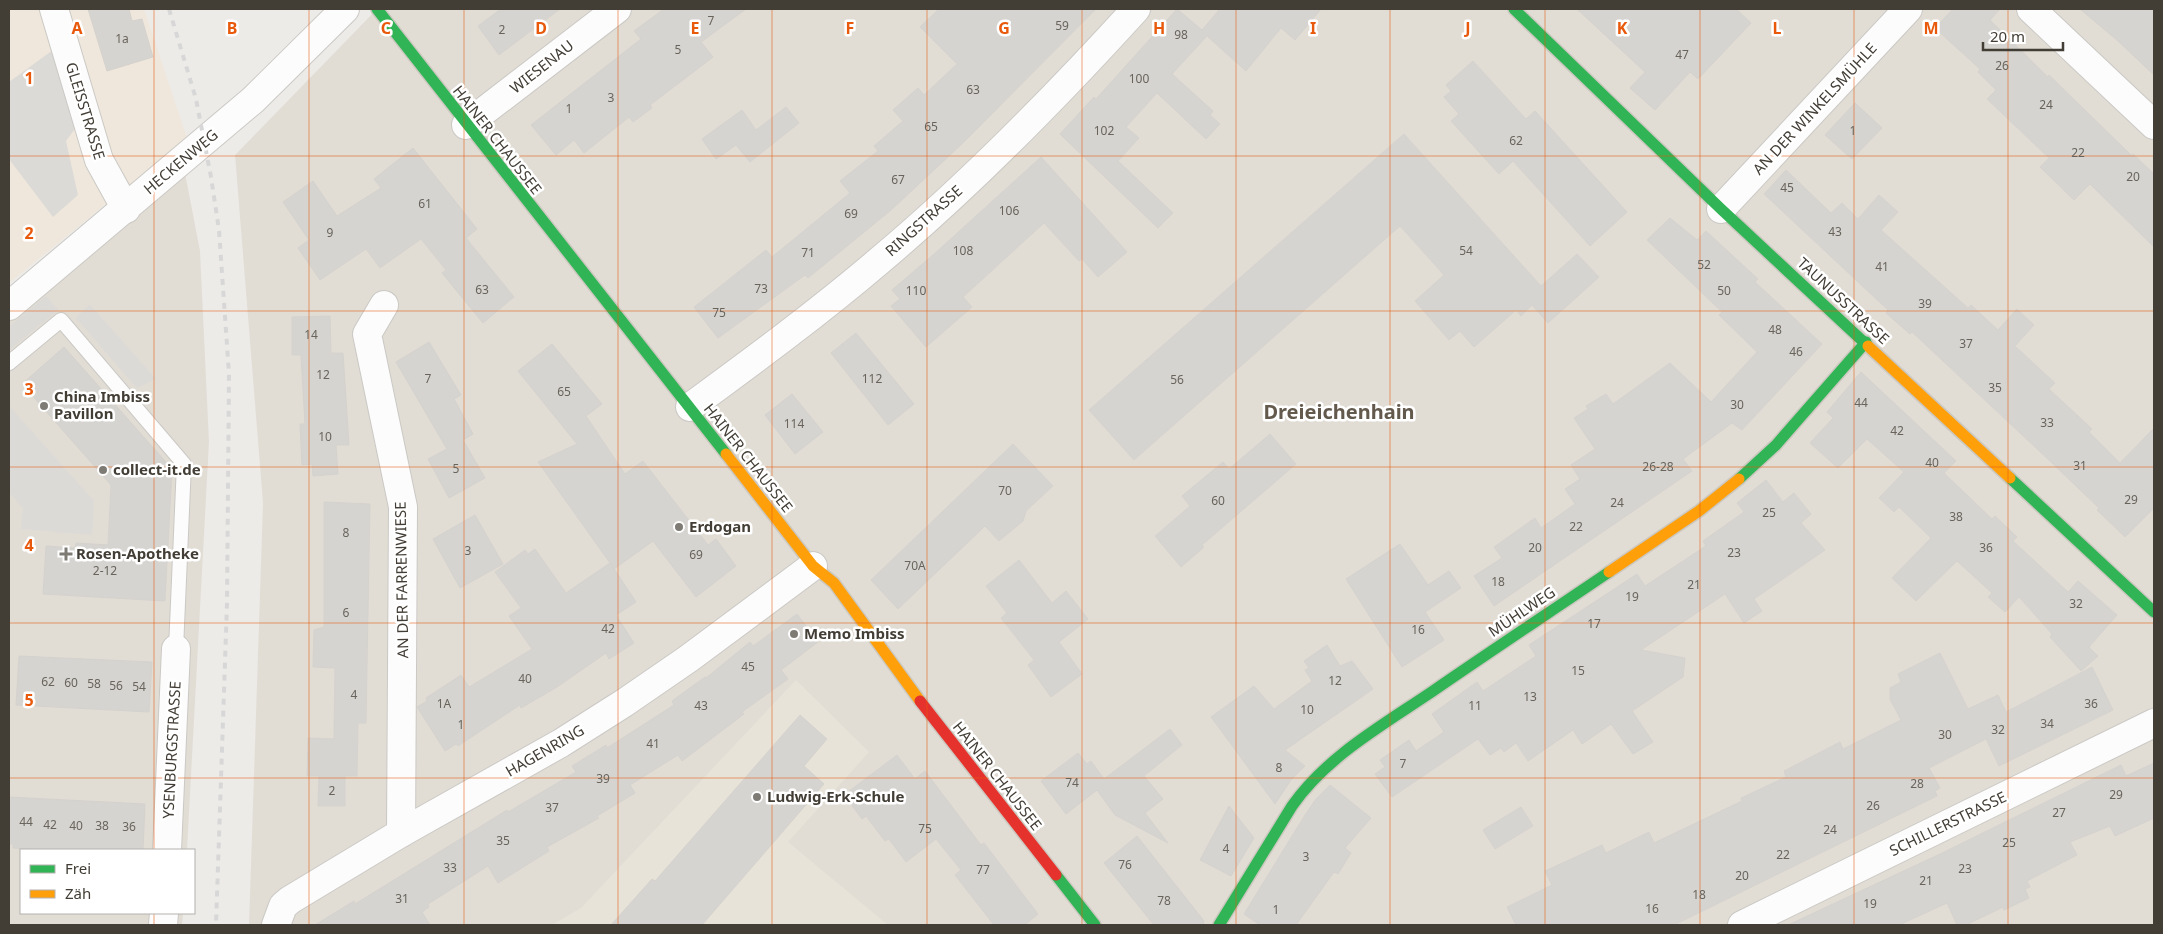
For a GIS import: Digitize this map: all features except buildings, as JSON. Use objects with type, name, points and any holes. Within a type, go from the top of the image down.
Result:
[{"type":"street","name":"GLEISSTRASSE","points":[[54,9],[99,160],[126,209]]},
{"type":"street","name":"HECKENWEG","points":[[9,306],[253,100],[345,9]]},
{"type":"street","name":"HAINER CHAUSSEE","points":[[377,9],[813,566],[834,583],[896,672],[1095,925]]},
{"type":"street","name":"WIESENAU","points":[[466,125],[617,9]]},
{"type":"street","name":"RINGSTRASSE","points":[[690,408],[797,328],[879,261],[956,193],[1086,63],[1136,9]]},
{"type":"street","name":"TAUNUSSTRASSE","points":[[1514,9],[1721,208],[2154,612]]},
{"type":"street","name":"AN DER WINKELSMÜHLE","points":[[1721,208],[1908,9]]},
{"type":"street","points":[[2031,9],[2154,124]]},
{"type":"street","name":"AN DER FARRENWIESE","points":[[384,305],[367,334],[403,507],[401,833]]},
{"type":"street","name":"MÜHLWEG","points":[[1219,925],[1292,806],[1315,776],[1374,731],[1699,510],[1729,487],[1761,460],[1788,432],[1866,342]]},
{"type":"street","name":"HAGENRING","points":[[276,925],[284,906],[290,900],[401,833],[561,743],[624,703],[688,659],[813,566]]},
{"type":"street","name":"YSENBURGSTRASSE","points":[[167,849],[176,649]]},
{"type":"street","name":"SCHILLERSTRASSE","points":[[1742,925],[2154,723]]},
{"type":"lane","points":[[9,363],[61,320],[184,464],[176,649]]},
{"type":"shaded area","points":[[9,9],[144,9],[187,138],[9,283]]},
{"type":"shaded area","points":[[377,9],[2154,9],[2154,925],[249,925],[263,503],[235,155]]},
{"type":"shaded area","points":[[57,47],[80,122],[66,141],[78,195],[53,217],[9,159],[9,82]]},
{"type":"shaded area","points":[[185,173],[200,251],[209,442],[187,849],[20,849],[20,914],[183,914],[182,925],[9,925],[9,318]]},
{"type":"shaded area","points":[[46,296],[58,310],[9,350],[9,327]]},
{"type":"shaded area","points":[[90,304],[156,379],[137,388],[76,318]]},
{"type":"shaded area","points":[[9,406],[94,501],[92,535],[21,529],[23,508],[9,492]]},
{"type":"shaded area","name":"Ludwig-Erk-Schule","points":[[796,680],[869,752],[788,842],[888,925],[552,925],[581,908]]},
{"type":"railway","points":[[169,9],[196,99],[211,177],[219,230],[229,374],[227,604],[216,925]]},
{"type":"traffic: fast","points":[[377,9],[726,454]]},
{"type":"traffic: fast","points":[[1514,9],[1721,209],[1868,346]]},
{"type":"traffic: fast","points":[[1739,479],[1776,445],[1866,342]]},
{"type":"traffic: fast","points":[[2010,478],[2154,612]]},
{"type":"traffic: fast","points":[[1219,925],[1292,806],[1322,772],[1357,742],[1609,572]]},
{"type":"traffic: fast","points":[[1056,875],[1095,925]]},
{"type":"traffic: slow","points":[[1868,346],[2010,478]]},
{"type":"traffic: slow","points":[[726,454],[813,566],[834,583],[920,701]]},
{"type":"traffic: slow","points":[[1609,572],[1699,511],[1739,479]]},
{"type":"traffic: jam","points":[[920,701],[1056,875]]},
{"type":"place","name":"China Imbiss Pavillon","points":[[44,406]]},
{"type":"place","name":"collect-it.de","points":[[103,470]]},
{"type":"place","name":"Erdogan","points":[[679,527]]},
{"type":"place","name":"Rosen-Apotheke","points":[[66,554]]},
{"type":"place","name":"Memo Imbiss","points":[[794,634]]},
{"type":"place","name":"Ludwig-Erk-Schule","points":[[757,797]]},
{"type":"district","name":"Dreieichenhain","points":[[1339,412]]}]
